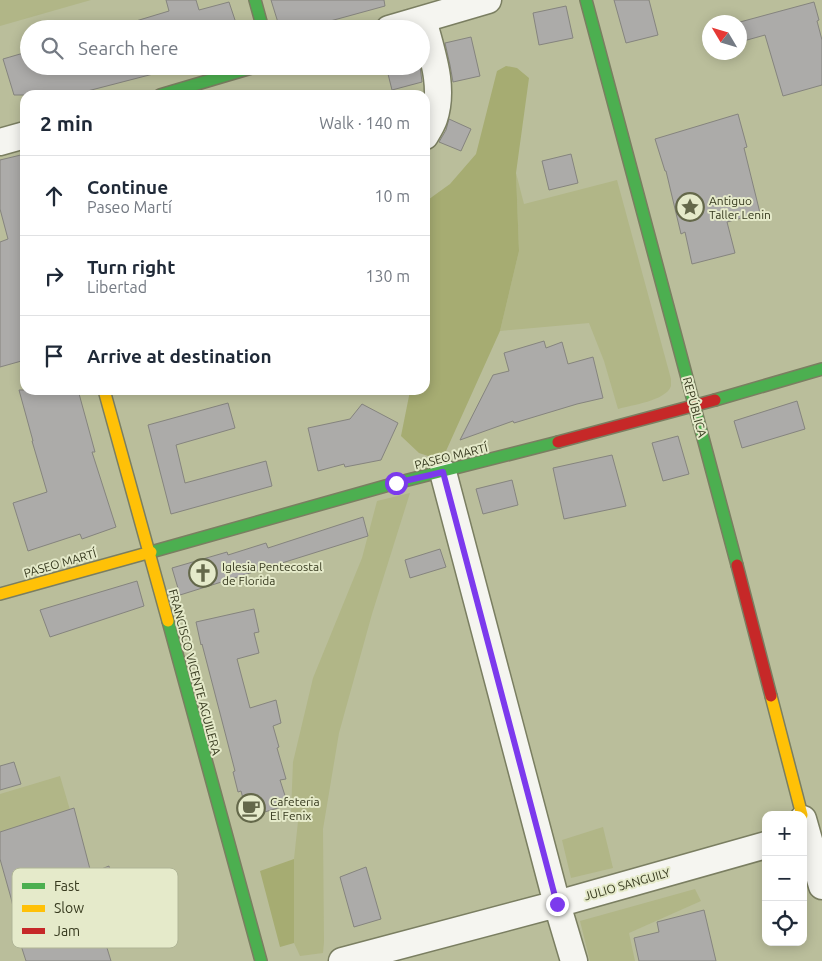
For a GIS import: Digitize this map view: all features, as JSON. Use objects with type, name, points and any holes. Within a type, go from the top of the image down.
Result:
[{"type":"street","points":[[255,0],[261,20]]},
{"type":"street","points":[[420,20],[488,0]]},
{"type":"street","name":"REPÚBLICA","points":[[586,0],[808,826],[822,886]]},
{"type":"street","points":[[430,44],[439,82],[439,99],[434,120],[430,127]]},
{"type":"street","points":[[177,90],[228,75]]},
{"type":"street","points":[[0,142],[20,136]]},
{"type":"street","name":"PASEO MARTÍ","points":[[0,594],[396,483],[695,406],[822,369]]},
{"type":"street","name":"FRANCISCO VICENTE AGUILERA","points":[[105,395],[261,961]]},
{"type":"street","points":[[443,472],[557,904],[574,961]]},
{"type":"street","name":"JULIO SANGUILY","points":[[342,961],[557,904],[762,846]]},
{"type":"green space","points":[[0,0],[91,0],[20,20],[0,26]]},
{"type":"green space","points":[[506,66],[517,68],[529,78],[516,173],[519,251],[500,331],[446,451],[431,457],[419,453],[401,436],[409,395],[430,395],[430,198],[450,184],[476,154],[497,71]]},
{"type":"green space","points":[[516,173],[524,204],[617,180],[671,379],[671,386],[668,391],[648,402],[618,409],[604,361],[589,323],[500,331],[519,251]]},
{"type":"green space","points":[[410,493],[372,614],[339,733],[323,829],[323,953],[300,956],[294,943],[294,859],[299,812],[291,812],[293,762],[313,678],[362,558],[377,501]]},
{"type":"green space","points":[[60,776],[70,810],[0,832],[0,794]]},
{"type":"green space","points":[[603,827],[613,868],[571,878],[562,840]]},
{"type":"green space","points":[[294,859],[294,943],[280,947],[260,871]]},
{"type":"green space","points":[[695,889],[701,901],[629,933],[635,961],[590,961],[580,921]]},
{"type":"building","points":[[166,0],[196,0],[199,10],[229,2],[235,20],[139,20],[169,11]]},
{"type":"building","points":[[271,0],[384,0],[385,6],[334,20],[277,20]]},
{"type":"building","points":[[614,0],[649,0],[658,35],[626,43]]},
{"type":"building","points":[[814,2],[822,40],[822,85],[783,96],[765,35],[747,40],[747,20]]},
{"type":"building","points":[[566,6],[573,38],[539,45],[533,13]]},
{"type":"building","points":[[471,37],[480,76],[453,82],[445,43]]},
{"type":"building","points":[[20,54],[20,75],[149,75],[91,90],[20,90],[20,95],[14,95],[3,59]]},
{"type":"building","points":[[388,75],[421,75],[422,82],[392,90]]},
{"type":"building","points":[[738,114],[747,147],[744,148],[760,213],[727,222],[735,253],[692,264],[685,232],[681,234],[666,171],[655,139]]},
{"type":"building","points":[[449,119],[471,129],[461,151],[439,142],[446,130]]},
{"type":"building","points":[[571,154],[578,183],[549,190],[542,161]]},
{"type":"building","points":[[20,155],[20,361],[0,367],[0,242],[8,239],[0,209],[0,160]]},
{"type":"building","points":[[544,341],[546,348],[562,342],[568,364],[593,357],[603,398],[514,423],[513,421],[460,440],[493,375],[509,371],[504,353]]},
{"type":"building","points":[[20,395],[79,395],[95,452],[92,452],[116,527],[82,539],[80,534],[28,551],[13,503],[47,492]]},
{"type":"building","points":[[797,401],[805,429],[742,448],[734,421]]},
{"type":"building","points":[[228,403],[235,428],[176,445],[185,483],[266,461],[272,486],[171,514],[148,425]]},
{"type":"building","points":[[362,404],[398,423],[381,460],[345,467],[344,464],[318,471],[308,428],[350,419]]},
{"type":"building","points":[[678,436],[689,474],[663,481],[652,443]]},
{"type":"building","points":[[612,455],[626,506],[564,519],[553,468]]},
{"type":"building","points":[[512,480],[518,505],[483,514],[476,489]]},
{"type":"building","points":[[363,517],[368,536],[180,595],[172,568],[227,552],[228,555],[266,543],[268,548]]},
{"type":"building","points":[[440,549],[446,567],[410,578],[405,560]]},
{"type":"building","points":[[137,581],[144,606],[50,637],[40,610]]},
{"type":"building","points":[[254,609],[259,632],[254,633],[259,653],[237,659],[250,708],[276,700],[281,723],[273,726],[286,779],[280,780],[288,805],[248,817],[241,791],[238,792],[233,772],[235,771],[196,622]]},
{"type":"building","points":[[14,762],[21,784],[0,790],[0,766]]},
{"type":"building","points":[[74,808],[90,868],[12,868],[12,902],[0,859],[0,832]]},
{"type":"building","points":[[366,867],[381,919],[354,927],[340,877]]},
{"type":"building","points":[[704,910],[716,961],[639,961],[634,938],[659,932],[657,922]]},
{"type":"building","points":[[22,948],[107,948],[111,961],[26,961]]},
{"type":"traffic: fast","points":[[255,0],[261,20]]},
{"type":"traffic: fast","points":[[586,0],[737,565]]},
{"type":"traffic: fast","points":[[177,90],[228,75]]},
{"type":"traffic: fast","points":[[715,400],[822,369]]},
{"type":"traffic: fast","points":[[151,552],[396,483],[558,442]]},
{"type":"traffic: fast","points":[[168,621],[261,961]]},
{"type":"traffic: slow","points":[[105,395],[168,621]]},
{"type":"traffic: slow","points":[[0,594],[151,552]]},
{"type":"traffic: slow","points":[[771,696],[801,811]]},
{"type":"traffic: jam","points":[[558,442],[715,400]]},
{"type":"traffic: jam","points":[[737,565],[771,696]]},
{"type":"place","name":"Antiguo Taller Lenin","points":[[690,207]]},
{"type":"place","name":"Iglesia Pentecostal de Florida","points":[[203,573]]},
{"type":"place","name":"Cafeteria El Fenix","points":[[251,808]]},
{"type":"route","points":[[396,483],[443,472],[557,904]]}]
